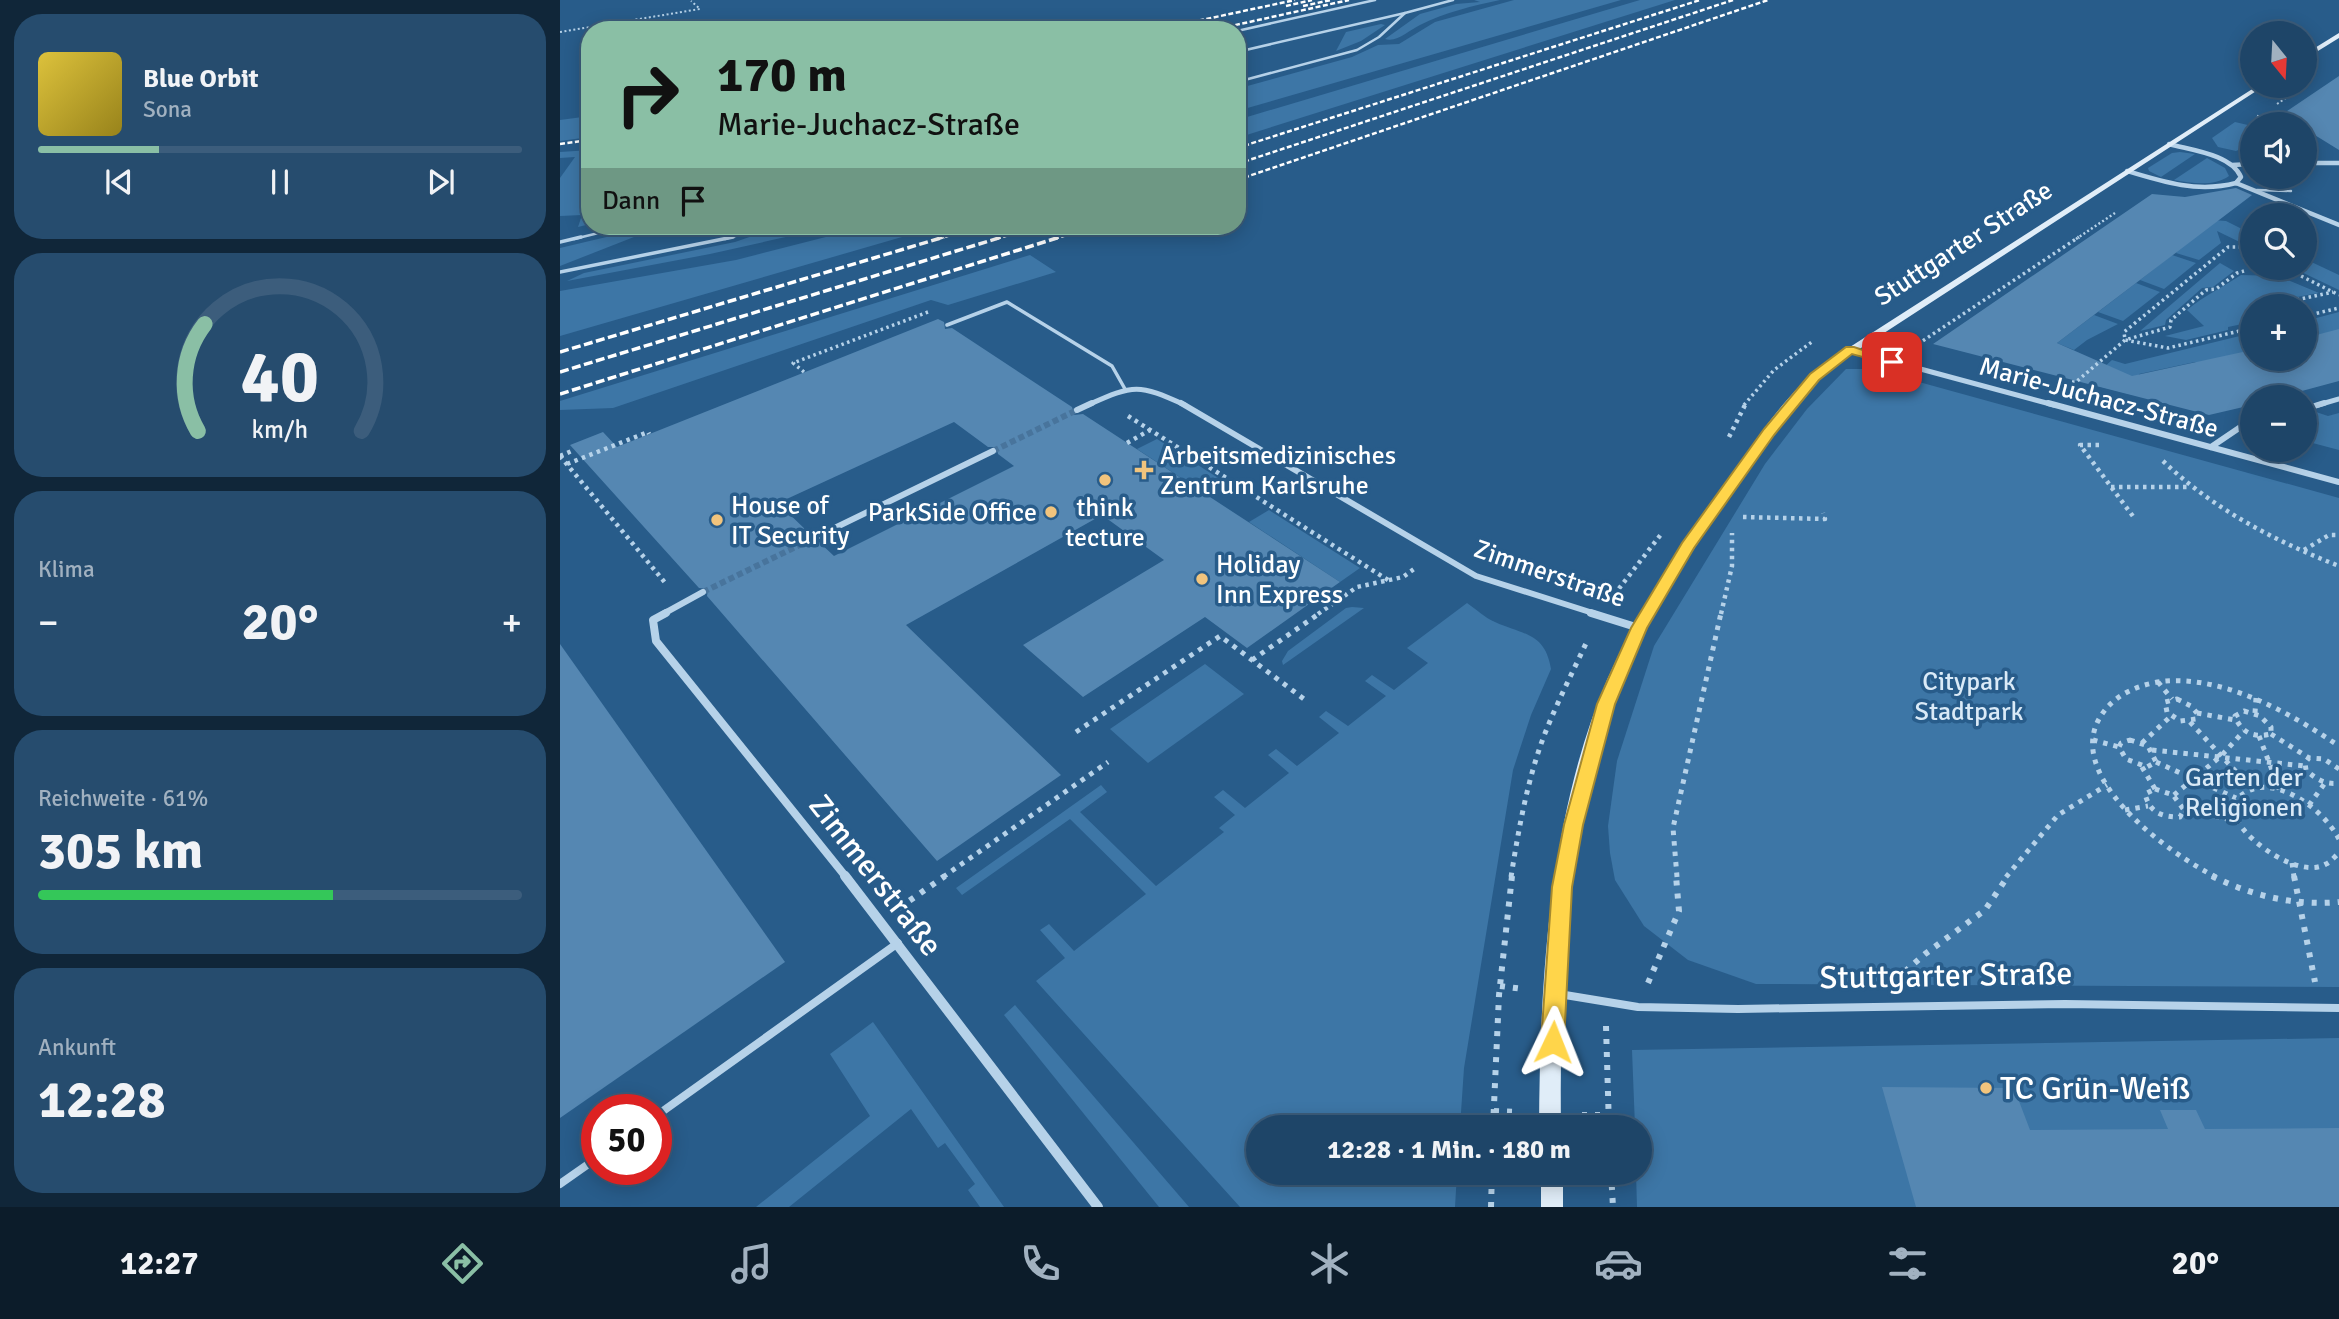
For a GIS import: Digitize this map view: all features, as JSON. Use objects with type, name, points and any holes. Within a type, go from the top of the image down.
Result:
[{"type":"main road","points":[[2317,49],[2339,35]]},
{"type":"main road","name":"Stuttgarter Straße","points":[[1550,1115],[1554,993],[1562,887],[1584,778],[1606,704],[1639,628],[1688,546],[1769,432],[1815,377],[1850,350],[2242,98]]},
{"type":"main road","points":[[1552,1185],[1552,1207]]},
{"type":"street","points":[[2169,144],[2231,165],[2238,170],[2241,177],[2236,183]]},
{"type":"street","points":[[2317,163],[2339,163]]},
{"type":"street","points":[[2231,165],[2240,165]]},
{"type":"street","points":[[2127,171],[2170,183],[2197,187],[2218,187],[2236,183],[2339,225]]},
{"type":"street","name":"Marie-Juchacz-Straße","points":[[1850,350],[2339,482]]},
{"type":"street","points":[[1077,410],[1125,389]]},
{"type":"street","name":"Zimmerstraße","points":[[1125,389],[1151,390],[1194,409],[1476,576],[1639,628]]},
{"type":"street","points":[[2317,405],[2339,399]]},
{"type":"street","points":[[2211,447],[2240,427]]},
{"type":"street","points":[[814,538],[993,451]]},
{"type":"street","name":"Zimmerstraße","points":[[703,592],[653,620],[656,641],[881,921],[1098,1207]]},
{"type":"lane","points":[[1246,28],[1375,0]]},
{"type":"lane","points":[[1246,50],[1454,0]]},
{"type":"lane","points":[[1246,80],[1357,50],[1379,37],[1405,13]]},
{"type":"lane","points":[[2257,190],[2291,191]]},
{"type":"lane","points":[[560,242],[589,235]]},
{"type":"lane","points":[[560,272],[743,235]]},
{"type":"lane","points":[[947,325],[1007,302],[1112,366],[1125,389]]},
{"type":"lane","points":[[672,1105],[898,943]]},
{"type":"lane","name":"Stuttgarter Straße","points":[[1554,993],[1638,1007],[2065,1004],[2339,1008]]},
{"type":"lane","points":[[560,1184],[581,1169]]},
{"type":"path","points":[[627,21],[700,9],[691,1]]},
{"type":"path","points":[[560,32],[581,29]]},
{"type":"path","points":[[2271,109],[2287,98]]},
{"type":"path","points":[[1892,362],[2118,211]]},
{"type":"path","points":[[2125,340],[2124,332],[2228,247],[2240,247]]},
{"type":"path","points":[[2076,382],[2125,340],[2170,327],[2171,320],[2206,290],[2216,289],[2240,272]]},
{"type":"path","points":[[2310,280],[2339,295]]},
{"type":"path","points":[[2317,296],[2334,292]]},
{"type":"path","points":[[2317,313],[2339,308]]},
{"type":"path","points":[[804,372],[793,363],[906,319]]},
{"type":"path","points":[[2125,340],[2168,348],[2240,331]]},
{"type":"path","points":[[1101,400],[1388,580]]},
{"type":"path","points":[[1127,443],[1151,430]]},
{"type":"path","points":[[2152,431],[2149,446],[2190,486],[2241,519],[2339,566]]},
{"type":"path","points":[[567,464],[648,432],[649,434]]},
{"type":"path","points":[[2108,445],[2080,445],[2135,519]]},
{"type":"path","points":[[574,450],[560,456],[681,602]]},
{"type":"path","points":[[2111,487],[2190,486]]},
{"type":"path","points":[[1638,1007],[1679,911],[1673,828],[1731,566],[1734,534],[1730,530],[1750,507]]},
{"type":"path","points":[[1742,518],[1825,519],[1823,513]]},
{"type":"path","points":[[2304,550],[2329,535],[2339,535]]},
{"type":"path","points":[[1252,660],[1357,587],[1403,577],[1435,554]]},
{"type":"path","points":[[1494,1115],[1500,986],[1513,874],[1531,775],[1562,695],[1599,616]]},
{"type":"path","points":[[1076,732],[1220,635],[1308,702]]},
{"type":"path","points":[[2158,682],[2172,699],[2187,703],[2197,713],[2235,720],[2244,731],[2259,736],[2271,734],[2309,758],[2324,760],[2339,769]]},
{"type":"path","points":[[2339,746],[2285,710],[2222,688],[2189,682],[2158,682],[2124,692],[2101,711],[2093,739],[2097,762],[2107,785],[2124,810],[2158,842],[2201,870],[2249,891],[2297,902],[2339,902]]},
{"type":"path","points":[[2255,713],[2256,698]]},
{"type":"path","points":[[2172,699],[2164,705],[2171,716],[2190,722],[2252,789]]},
{"type":"path","points":[[2235,720],[2240,712],[2255,713],[2269,723],[2271,734]]},
{"type":"path","points":[[2190,722],[2196,719],[2197,713]]},
{"type":"path","points":[[2142,743],[2171,716]]},
{"type":"path","points":[[2174,795],[2221,756],[2244,731]]},
{"type":"path","points":[[2259,736],[2280,791]]},
{"type":"path","points":[[2093,739],[2119,747],[2126,759],[2142,766],[2147,767],[2156,762]]},
{"type":"path","points":[[2119,747],[2125,741],[2142,743],[2152,750],[2305,766],[2313,777],[2325,783],[2339,783]]},
{"type":"path","points":[[2152,750],[2156,762]]},
{"type":"path","points":[[2305,766],[2309,758]]},
{"type":"path","points":[[881,921],[1108,762]]},
{"type":"path","points":[[2156,762],[2236,797]]},
{"type":"path","points":[[2142,766],[2155,789],[2174,795],[2184,810]]},
{"type":"path","points":[[2309,805],[2325,783]]},
{"type":"path","points":[[1895,1007],[1895,978],[1985,910],[2008,875],[2058,816],[2107,785]]},
{"type":"path","points":[[2155,789],[2145,794],[2148,806],[2157,814],[2170,818],[2180,817],[2184,810]]},
{"type":"path","points":[[2236,797],[2252,789],[2280,791],[2309,805],[2332,825],[2339,839]]},
{"type":"path","points":[[2236,797],[2234,808],[2237,821],[2258,845],[2292,863],[2321,866],[2332,862],[2339,853]]},
{"type":"path","points":[[2124,810],[2148,806]]},
{"type":"path","points":[[2184,810],[2237,821]]},
{"type":"path","points":[[2292,863],[2297,902],[2321,1008]]},
{"type":"path","points":[[1606,1002],[1609,1115]]},
{"type":"path","points":[[1491,1207],[1492,1185]]},
{"type":"path","points":[[1612,1185],[1613,1207]]},
{"type":"green space","points":[[1474,0],[1500,0],[1449,13],[1398,38],[1385,39],[1420,14],[1456,4],[1480,2]]},
{"type":"green space","points":[[1514,0],[1621,0],[1246,108],[1246,86],[1352,57],[1378,45],[1399,44],[1435,22]]},
{"type":"green space","points":[[1640,0],[1675,0],[1246,135],[1246,117]]},
{"type":"green space","points":[[1385,25],[1361,41],[1336,51],[1346,32]]},
{"type":"green space","points":[[581,117],[581,138],[560,141],[560,120]]},
{"type":"green space","points":[[2235,122],[2240,123],[2240,149],[2236,151],[2218,147],[2212,138]]},
{"type":"green space","points":[[581,151],[581,215],[560,216],[560,178],[575,157],[560,158],[560,152]]},
{"type":"green space","points":[[2172,153],[2195,154],[2161,177],[2149,171],[2148,168]]},
{"type":"green space","points":[[2207,158],[2225,168],[2229,176],[2209,183],[2174,180]]},
{"type":"green space","points":[[2199,219],[2226,221],[2240,228],[2240,242],[2217,231],[2221,243],[2199,260],[2176,253]]},
{"type":"green space","points":[[615,235],[639,235],[560,266],[560,248]]},
{"type":"green space","points":[[755,235],[795,235],[567,281],[584,273],[735,242]]},
{"type":"green space","points":[[834,235],[909,235],[560,336],[560,291],[736,260]]},
{"type":"green space","points":[[1030,255],[1056,272],[948,305],[931,300],[613,408],[560,410],[560,401]]},
{"type":"green space","points":[[2172,255],[2196,263],[2164,289],[2140,280]]},
{"type":"green space","points":[[2220,263],[2234,271],[2213,287],[2202,288],[2166,320],[2165,325],[2140,331]]},
{"type":"green space","points":[[2317,265],[2339,275],[2339,290],[2317,279]]},
{"type":"green space","points":[[2240,276],[2240,280],[2288,280],[2319,293],[2240,294],[2240,324],[2186,340],[2165,336],[2204,326],[2187,310]]},
{"type":"green space","points":[[2136,283],[2160,292],[2123,321],[2098,312]]},
{"type":"green space","points":[[2339,312],[2339,368],[2317,356],[2317,318]]},
{"type":"green space","points":[[2094,315],[2118,324],[2074,350],[2057,343]]},
{"type":"green space","points":[[2240,336],[2240,353],[2231,356],[2240,361],[2240,371],[2257,371],[2280,385],[2240,385],[2240,390],[2195,362],[2139,374],[2133,395],[2086,383],[2112,360],[2125,364]]},
{"type":"green space","name":"Citypark Stadtpark","points":[[1846,369],[1872,369],[2339,498],[2339,987],[1756,984],[1688,960],[1644,926],[1615,880],[1608,826],[1617,761],[1654,646],[1765,464],[1807,409]]},
{"type":"green space","points":[[2317,412],[2328,416],[2339,413],[2339,450],[2317,444]]},
{"type":"green space","points":[[1157,439],[1223,481],[1204,493],[1137,449]]},
{"type":"green space","points":[[1269,510],[1360,568],[1340,582],[1249,522]]},
{"type":"green space","points":[[1467,603],[1491,620],[1538,641],[1544,648],[1551,669],[1531,715],[1513,770],[1464,1068],[1461,1115],[1246,1115],[1246,1185],[1456,1185],[1455,1207],[1240,1207],[1036,981],[1065,958],[1040,930],[1049,924],[1074,951],[1146,894],[1070,819],[962,895],[956,888],[1101,785],[1107,792],[1080,812],[1156,886],[1224,832],[1219,828],[1235,815],[1214,797],[1223,790],[1245,808],[1289,773],[1268,755],[1276,749],[1297,766],[1339,733],[1319,717],[1326,711],[1348,726],[1386,696],[1365,681],[1372,675],[1394,690],[1428,663],[1407,648]]},
{"type":"green space","points":[[1346,608],[1364,608],[1283,665],[1282,661],[1288,651]]},
{"type":"green space","points":[[1205,664],[1244,694],[1148,763],[1110,729]]},
{"type":"green space","points":[[1015,1005],[1189,1207],[1159,1207],[1004,1015]]},
{"type":"green space","points":[[873,1022],[1004,1207],[980,1207],[968,1190],[975,1184],[945,1143],[938,1148],[911,1109],[789,1207],[756,1207],[870,1116],[830,1054]]},
{"type":"green space","name":"TC Grün-Weiß","points":[[2339,1038],[2339,1207],[1637,1207],[1636,1185],[1652,1185],[1652,1115],[1635,1115],[1632,1050]]},
{"type":"building","points":[[2339,76],[2339,150],[2317,136],[2317,112],[2285,112],[2306,98],[2317,98],[2317,91]]},
{"type":"building","points":[[2236,188],[2252,195],[2057,343],[2132,376],[2240,353],[2240,371],[2317,371],[2317,335],[2339,329],[2339,381],[2317,387],[2240,385],[2240,408],[2209,415],[1933,344],[2152,194],[2185,197]]},
{"type":"building","points":[[938,319],[944,322],[945,329],[952,328],[1072,407],[1074,415],[1083,414],[1340,582],[1247,648],[1205,617],[1083,697],[1023,645],[1164,560],[1102,515],[906,625],[1061,775],[937,861],[707,596],[708,589],[699,588],[570,445],[603,432],[617,447]],"holes":[[[954,422],[988,447],[997,447],[998,454],[1014,466],[834,556],[819,542],[810,542],[810,534],[778,503]]]},
{"type":"building","points":[[560,644],[785,962],[595,1094],[581,1094],[581,1103],[560,1118]]},
{"type":"building","points":[[1882,1087],[2014,1088],[2030,1130],[2168,1129],[2160,1110],[2196,1110],[2205,1129],[2339,1128],[2339,1207],[1916,1207]]},
{"type":"tunnel","points":[[993,451],[1077,410]]},
{"type":"tunnel","points":[[703,592],[814,538]]},
{"type":"railway","points":[[1197,21],[1295,0]]},
{"type":"railway","points":[[1286,6],[1312,0]]},
{"type":"railway","points":[[1303,6],[1331,0]]},
{"type":"railway","points":[[1246,23],[1349,0]]},
{"type":"railway","points":[[1246,145],[1700,0]]},
{"type":"railway","points":[[1246,161],[1733,0]]},
{"type":"railway","points":[[1246,177],[1768,0]]},
{"type":"railway","points":[[560,144],[581,141]]},
{"type":"railway","points":[[938,239],[951,235]]},
{"type":"railway","points":[[996,239],[1009,235]]},
{"type":"railway","points":[[1054,239],[1067,235]]},
{"type":"railway","points":[[560,352],[944,237]]},
{"type":"railway","points":[[560,372],[1002,237]]},
{"type":"railway","points":[[560,394],[1060,237]]},
{"type":"place","name":"Arbeitsmedizinisches Zentrum Karlsruhe","points":[[1144,470]]},
{"type":"place","name":"think tecture","points":[[1105,480]]},
{"type":"place","name":"ParkSide Office","points":[[1051,512]]},
{"type":"place","name":"House of IT Security","points":[[717,520]]},
{"type":"place","name":"Holiday Inn Express","points":[[1202,579]]},
{"type":"place","name":"TC Grün-Weiß","points":[[1986,1088]]},
{"type":"route","points":[[1553,1042],[1562,887],[1573,825],[1606,704],[1639,628],[1688,546],[1787,408],[1815,377],[1850,350],[1892,362]]},
{"type":"park label","name":"Garten der Religionen","points":[[2244,792]]}]
